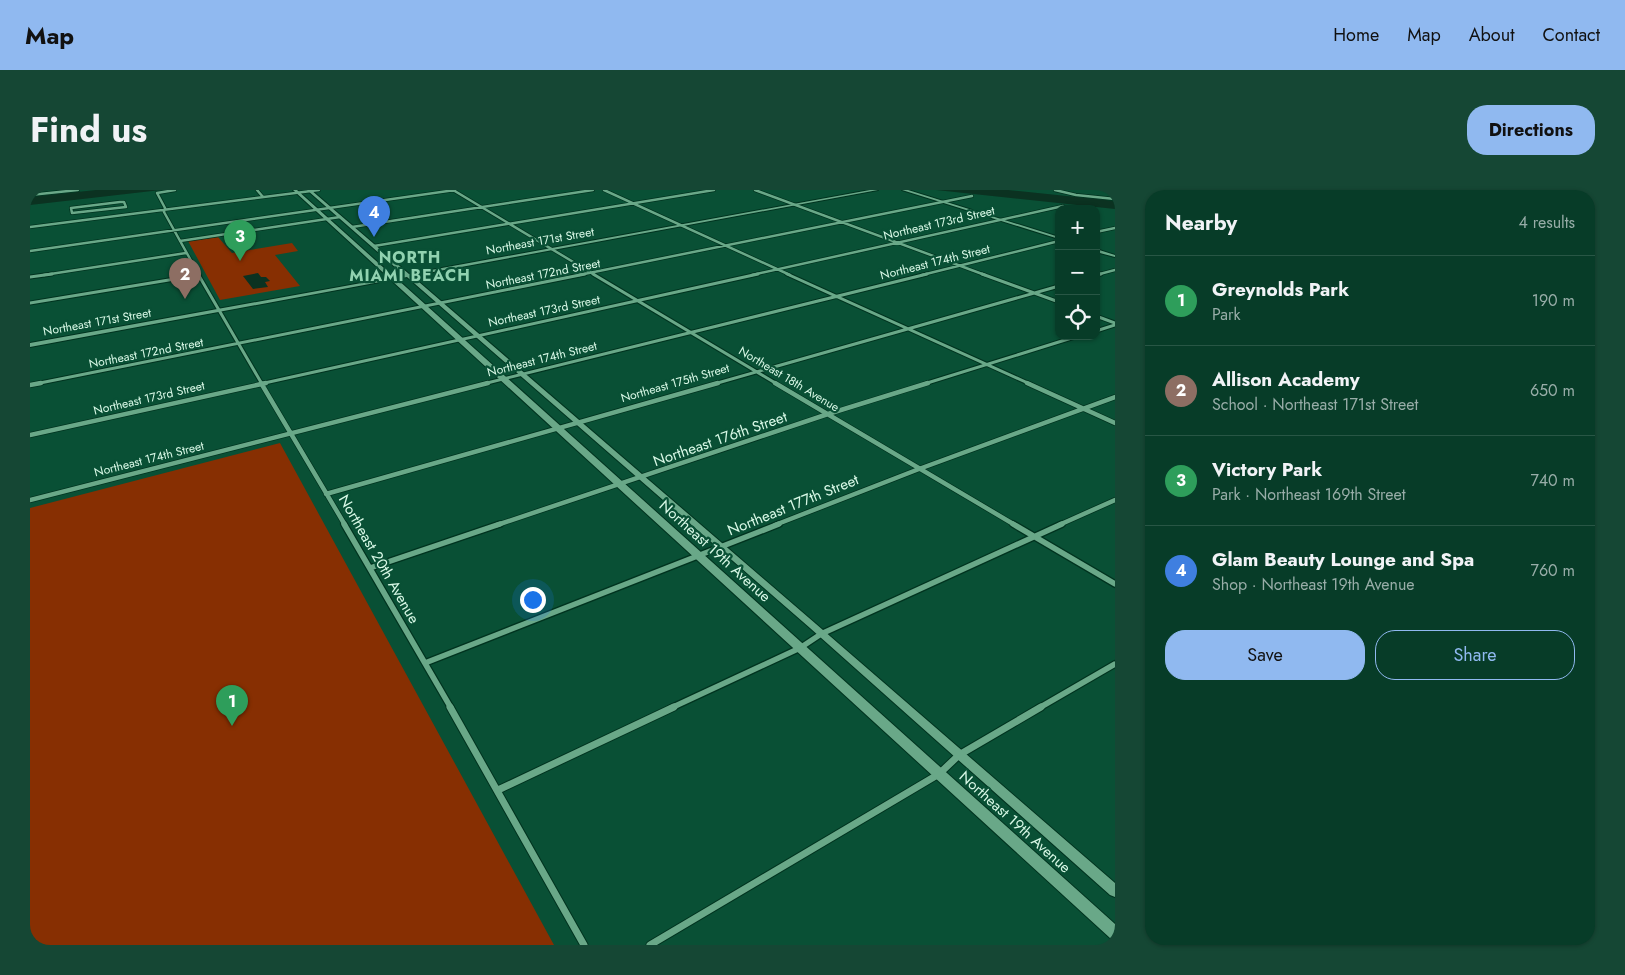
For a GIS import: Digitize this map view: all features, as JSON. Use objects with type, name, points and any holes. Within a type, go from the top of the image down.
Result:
[{"type":"street","points":[[30,195],[78,190]]},
{"type":"street","name":"Northeast 20th Avenue","points":[[175,190],[163,191],[157,194],[165,210],[164,212],[186,253],[290,434],[425,662],[584,945]]},
{"type":"street","points":[[257,190],[263,197]]},
{"type":"street","points":[[30,227],[263,197],[296,191],[319,190]]},
{"type":"street","points":[[30,251],[454,190]]},
{"type":"street","name":"Northeast 18th Avenue","points":[[454,190],[692,331],[919,469],[1115,584]]},
{"type":"street","points":[[352,227],[593,190]]},
{"type":"street","points":[[604,190],[1115,423]]},
{"type":"street","points":[[374,246],[714,190]]},
{"type":"street","points":[[754,190],[1055,301]]},
{"type":"street","name":"Northeast 171st Street","points":[[30,345],[390,277],[454,262],[853,190]]},
{"type":"street","name":"Northeast 171st Street","points":[[405,274],[460,266],[876,190]]},
{"type":"street","points":[[904,190],[1055,239]]},
{"type":"street","points":[[1055,190],[1076,195],[1115,199]]},
{"type":"street","name":"Northeast 19th Avenue","points":[[296,191],[1115,932]]},
{"type":"street","name":"Northeast 19th Avenue","points":[[309,191],[439,304],[478,335],[639,478],[1115,891]]},
{"type":"street","points":[[1102,197],[1115,194]]},
{"type":"street","name":"Northeast 172nd Street","points":[[30,385],[972,196]]},
{"type":"street","points":[[122,201],[126,207],[98,211],[72,214],[71,208],[122,201]]},
{"type":"street","name":"Northeast 173rd Street","points":[[30,435],[1055,208]]},
{"type":"street","points":[[98,211],[102,218]]},
{"type":"street","points":[[180,241],[340,217]]},
{"type":"street","points":[[1100,231],[1115,228]]},
{"type":"street","points":[[350,240],[364,238]]},
{"type":"street","name":"Northeast 174th Street","points":[[30,500],[521,374],[1055,241]]},
{"type":"street","points":[[1100,251],[1115,256]]},
{"type":"street","points":[[512,252],[518,255]]},
{"type":"street","points":[[30,277],[186,253]]},
{"type":"street","points":[[454,262],[460,266]]},
{"type":"street","points":[[380,267],[394,264]]},
{"type":"street","points":[[1100,274],[1115,270]]},
{"type":"street","points":[[30,303],[199,275]]},
{"type":"street","name":"Northeast 175th Street","points":[[326,494],[756,370],[1055,287]]},
{"type":"street","name":"Northeast 171st Street","points":[[30,338],[218,308]]},
{"type":"street","points":[[1100,318],[1115,324]]},
{"type":"street","points":[[1100,329],[1115,324]]},
{"type":"street","name":"Northeast 176th Street","points":[[370,568],[828,414],[1065,340]]},
{"type":"street","name":"Northeast 177th Street","points":[[425,662],[919,469],[1115,396]]},
{"type":"street","points":[[498,790],[800,648],[821,634],[1115,500]]},
{"type":"street","points":[[650,945],[939,774],[959,755],[1115,664]]},
{"type":"shaded area","points":[[96,190],[161,190],[30,205],[30,197]]},
{"type":"shaded area","points":[[936,190],[1008,190],[1115,201],[1115,209],[1100,207],[1100,205],[1077,205]]},
{"type":"shaded area","points":[[218,237],[232,253],[292,243],[298,251],[275,255],[300,286],[220,300],[188,241]]},
{"type":"shaded area","points":[[258,273],[261,277],[266,277],[270,281],[265,282],[268,287],[253,289],[243,276]]},
{"type":"shaded area","points":[[280,443],[554,945],[30,945],[30,508]]},
{"type":"place","name":"Glam Beauty Lounge and Spa","points":[[374,237]]},
{"type":"place","name":"Victory Park","points":[[240,261]]},
{"type":"place","name":"Allison Academy","points":[[185,299]]},
{"type":"place","name":"Greynolds Park","points":[[232,726]]},
{"type":"district","name":"NORTH MIAMI BEACH","points":[[410,266]]}]
